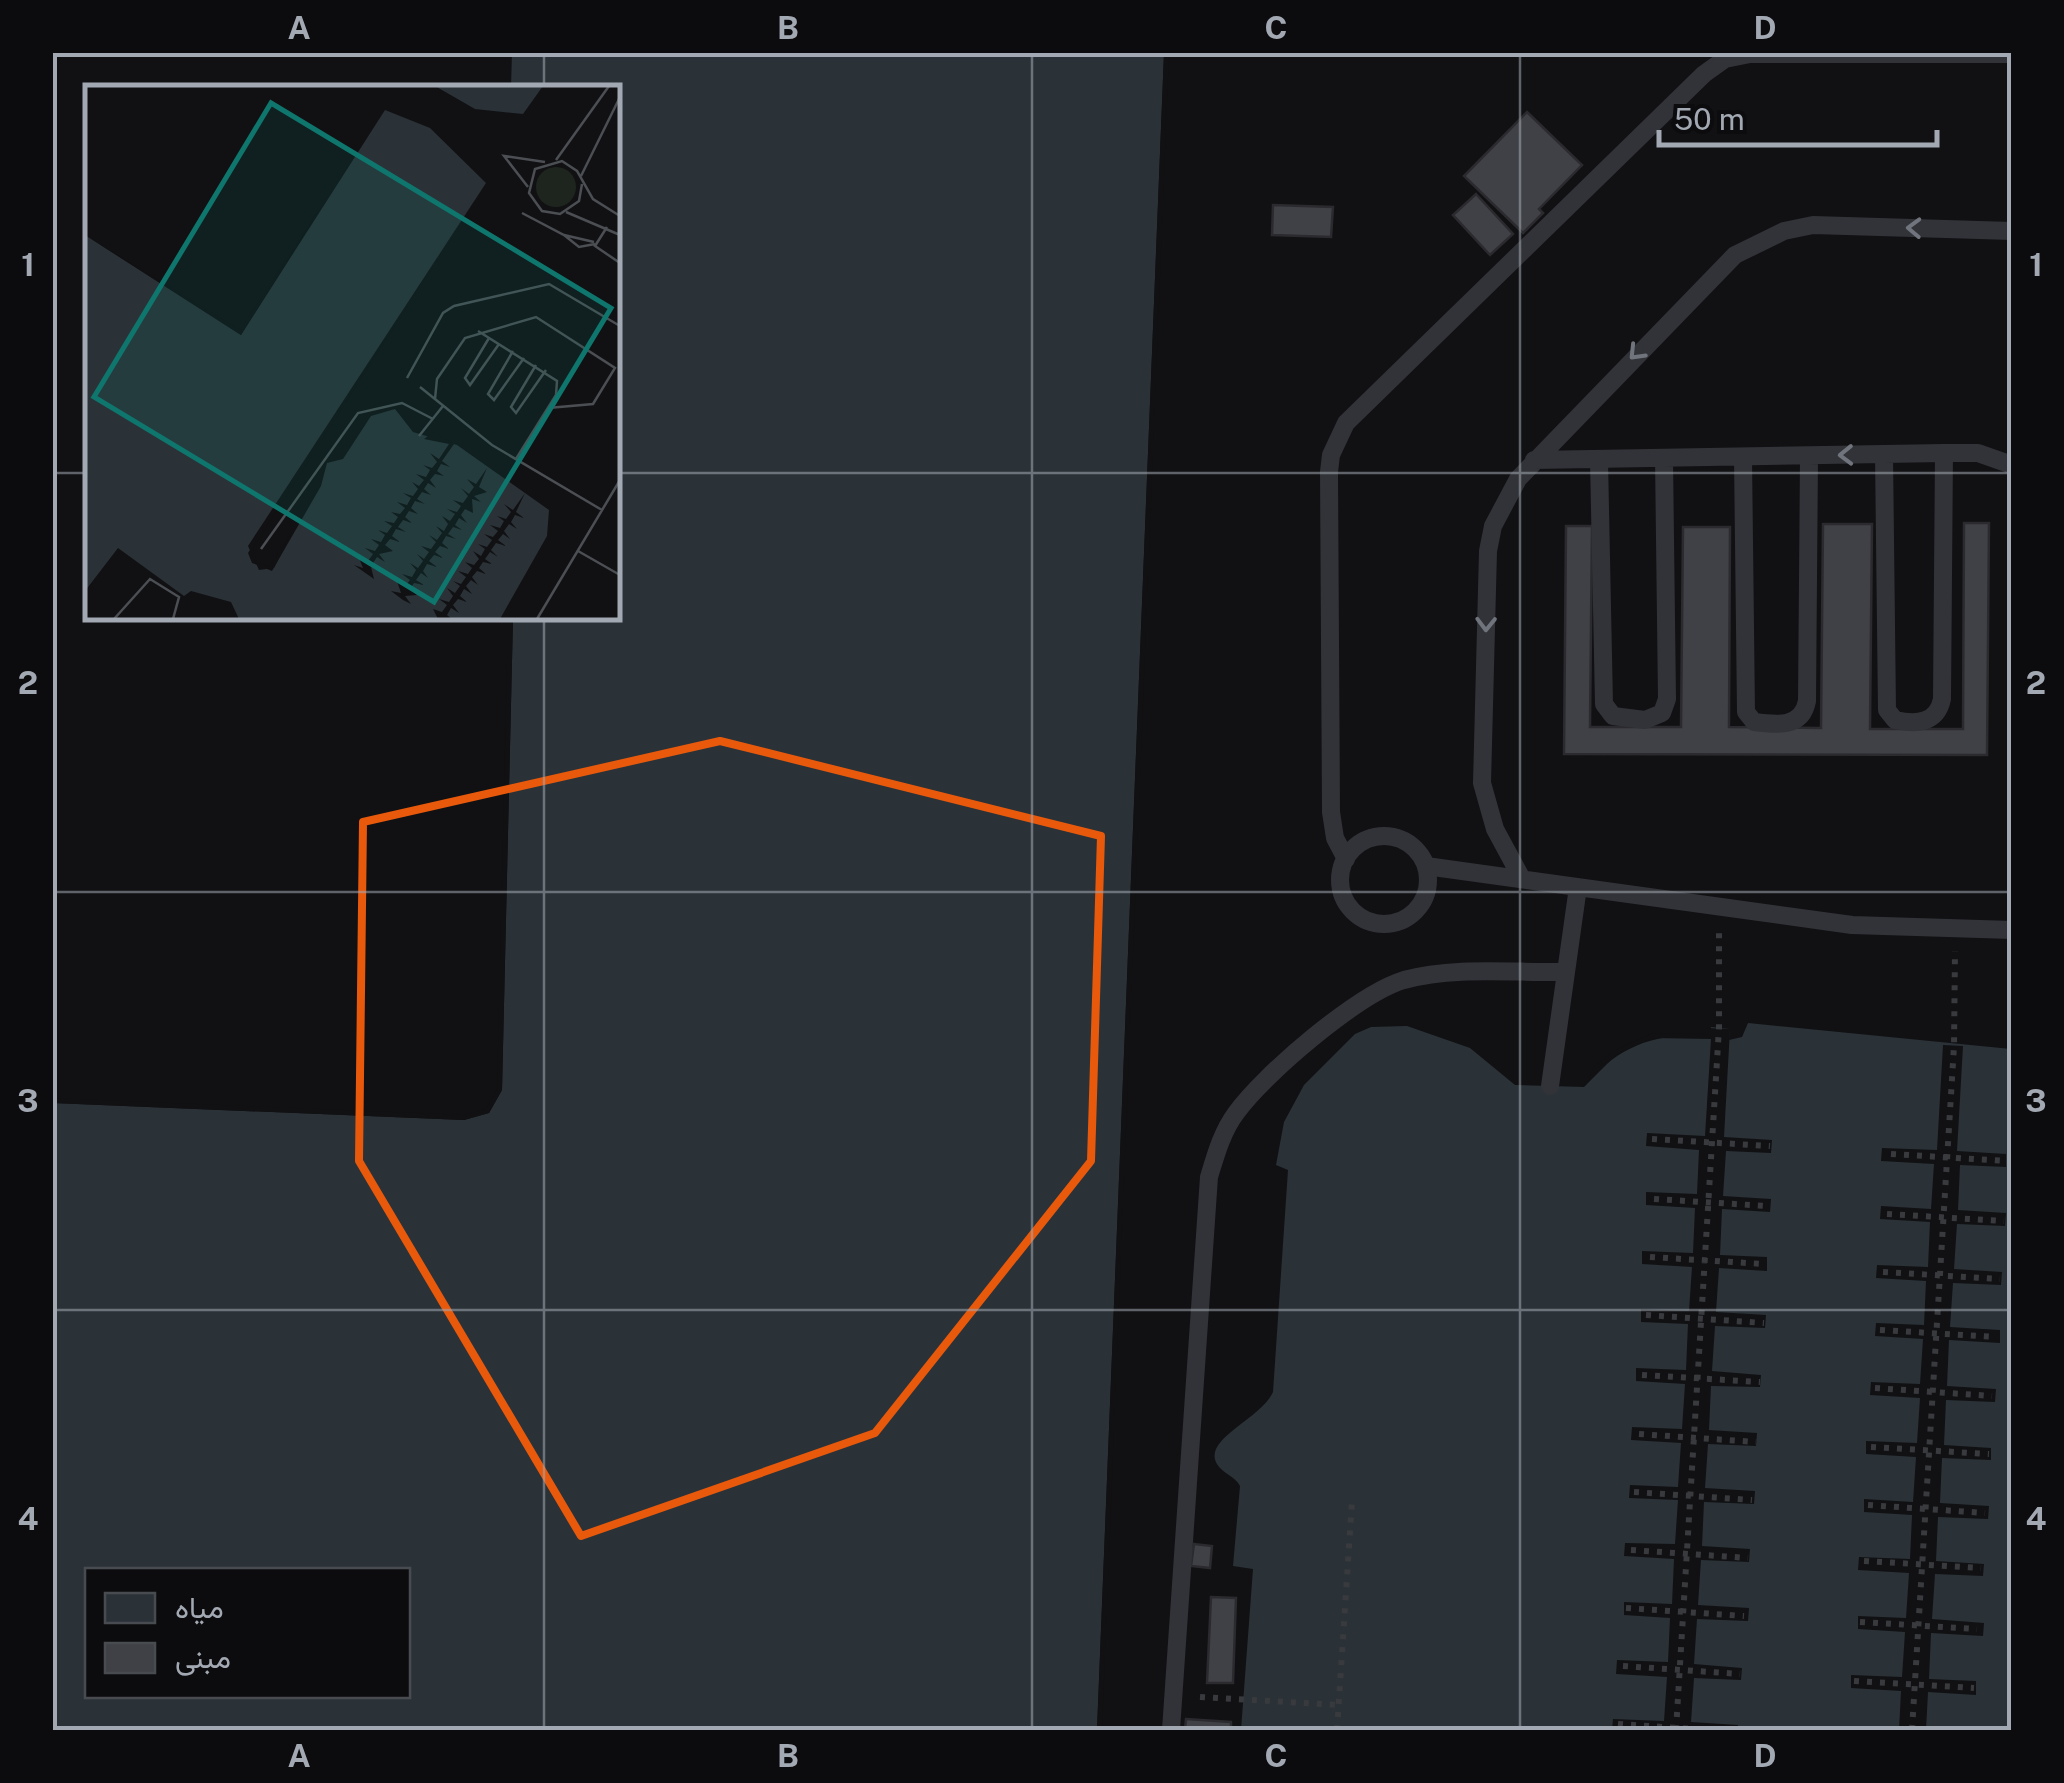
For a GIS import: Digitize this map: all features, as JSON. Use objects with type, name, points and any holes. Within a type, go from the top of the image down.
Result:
[{"type":"lane","points":[[1346,859],[1335,838],[1331,812],[1330,472],[1331,455],[1346,424],[1704,74],[1725,59],[1750,54],[2012,54]]},
{"type":"lane","points":[[1522,879],[1495,830],[1482,783],[1488,551],[1502,505],[1534,460],[1716,270],[1755,243],[1813,225],[2012,231]]},
{"type":"lane","points":[[1534,460],[1944,452],[1978,453],[2012,465]]},
{"type":"lane","points":[[1884,454],[1887,710],[1896,720],[1923,722],[1936,714],[1942,699],[1944,452]]},
{"type":"lane","points":[[1743,457],[1746,712],[1754,722],[1788,724],[1802,716],[1808,701],[1809,456]]},
{"type":"lane","points":[[1599,460],[1604,704],[1613,716],[1645,720],[1662,713],[1666,699],[1664,458]]},
{"type":"lane","points":[[1388,836],[1418,851],[1426,866],[1424,900],[1412,914],[1380,924],[1350,908],[1341,892],[1340,875],[1346,859],[1356,846],[1388,836]]},
{"type":"lane","points":[[1426,866],[1852,925],[2012,930]]},
{"type":"lane","points":[[1550,1086],[1578,888]]},
{"type":"lane","points":[[1171,1730],[1209,1177],[1226,1130],[1256,1089],[1353,1007],[1388,986],[1428,976],[1566,972]]},
{"type":"path","points":[[1676,1730],[1720,1028],[1719,907]]},
{"type":"path","points":[[1912,1730],[1944,1218],[1956,930]]},
{"type":"path","points":[[1652,1139],[1770,1146]]},
{"type":"path","points":[[1891,1154],[2007,1161]]},
{"type":"path","points":[[1654,1199],[1767,1206]]},
{"type":"path","points":[[1888,1214],[2004,1221]]},
{"type":"path","points":[[1650,1257],[1764,1264]]},
{"type":"path","points":[[1883,1272],[2000,1279]]},
{"type":"path","points":[[1646,1315],[1764,1322]]},
{"type":"path","points":[[1880,1330],[1996,1337]]},
{"type":"path","points":[[1642,1375],[1760,1382]]},
{"type":"path","points":[[1875,1388],[1992,1396]]},
{"type":"path","points":[[1638,1434],[1756,1442]]},
{"type":"path","points":[[1872,1447],[1989,1454]]},
{"type":"path","points":[[1634,1492],[1752,1500]]},
{"type":"path","points":[[1337,1730],[1352,1501]]},
{"type":"path","points":[[1868,1506],[1985,1513]]},
{"type":"path","points":[[1630,1550],[1748,1558]]},
{"type":"path","points":[[1864,1561],[1982,1568]]},
{"type":"path","points":[[1626,1608],[1744,1616]]},
{"type":"path","points":[[1860,1622],[1977,1629]]},
{"type":"path","points":[[1622,1666],[1740,1674]]},
{"type":"path","points":[[1854,1681],[1974,1688]]},
{"type":"path","points":[[1174,1695],[1339,1706]]},
{"type":"path","points":[[1618,1724],[1709,1730]]},
{"type":"highlighted area","points":[[720,741],[1101,836],[1091,1161],[875,1433],[581,1536],[359,1161],[363,822]]},
{"type":"water","points":[[512,53],[1164,53],[1097,1730],[53,1730],[53,1103],[464,1120],[489,1113],[502,1090],[513,620],[620,620],[620,85],[511,85]]},
{"type":"water","points":[[1748,1023],[2011,1049],[2011,1730],[1241,1730],[1253,1569],[1233,1566],[1240,1486],[1217,1464],[1215,1455],[1225,1438],[1257,1412],[1273,1392],[1288,1170],[1276,1165],[1284,1122],[1304,1085],[1355,1034],[1371,1027],[1407,1026],[1470,1048],[1515,1085],[1584,1087],[1610,1061],[1640,1044],[1673,1037],[1710,1038],[1711,1027],[1730,1029],[1729,1040],[1742,1037]]},
{"type":"pier","points":[[1169,52],[1102,1730],[1097,1730],[1164,53]]},
{"type":"pier","points":[[508,620],[513,620],[502,1090],[489,1113],[464,1120],[53,1103],[53,1098],[464,1115],[486,1109],[497,1089]]},
{"type":"pier","points":[[1706,1028],[1730,1029],[1724,1137],[1772,1140],[1771,1153],[1726,1151],[1723,1196],[1771,1199],[1770,1212],[1722,1209],[1720,1255],[1767,1257],[1767,1271],[1719,1268],[1716,1312],[1766,1315],[1765,1328],[1715,1326],[1712,1371],[1761,1375],[1760,1387],[1711,1386],[1709,1430],[1757,1433],[1756,1446],[1708,1444],[1705,1488],[1755,1491],[1754,1504],[1704,1502],[1702,1546],[1750,1549],[1749,1562],[1701,1560],[1698,1605],[1749,1608],[1748,1621],[1697,1619],[1694,1664],[1742,1668],[1741,1680],[1694,1678],[1691,1722],[1738,1725],[1738,1730],[1612,1730],[1613,1719],[1664,1721],[1667,1677],[1616,1674],[1617,1660],[1668,1662],[1670,1618],[1624,1615],[1624,1602],[1672,1604],[1674,1559],[1624,1556],[1625,1543],[1675,1544],[1678,1500],[1629,1498],[1630,1485],[1678,1487],[1681,1443],[1631,1440],[1632,1427],[1682,1429],[1685,1384],[1636,1381],[1636,1368],[1686,1370],[1688,1324],[1641,1322],[1641,1309],[1689,1311],[1692,1267],[1642,1264],[1642,1251],[1693,1253],[1695,1208],[1646,1205],[1646,1192],[1697,1194],[1699,1150],[1646,1146],[1647,1133],[1705,1136],[1711,1039],[1653,1038],[1617,1054],[1584,1087],[1595,1065],[1615,1050],[1651,1034],[1706,1033]]},
{"type":"pier","points":[[1943,1045],[1963,1046],[1957,1151],[2006,1154],[2006,1167],[1960,1165],[1958,1210],[2006,1213],[2005,1226],[1957,1224],[1954,1269],[2002,1272],[2001,1285],[1953,1283],[1950,1327],[2000,1330],[2000,1343],[1949,1340],[1947,1386],[1996,1389],[1995,1402],[1946,1400],[1944,1445],[1991,1448],[1991,1460],[1942,1458],[1940,1503],[1989,1506],[1988,1519],[1938,1517],[1936,1561],[1984,1564],[1983,1576],[1935,1574],[1932,1619],[1984,1623],[1983,1636],[1931,1633],[1929,1679],[1976,1681],[1976,1695],[1928,1692],[1926,1730],[1899,1730],[1901,1691],[1851,1688],[1851,1675],[1902,1677],[1905,1632],[1858,1629],[1858,1616],[1906,1618],[1909,1573],[1858,1570],[1859,1557],[1910,1559],[1912,1515],[1864,1512],[1864,1499],[1913,1502],[1916,1457],[1866,1454],[1866,1441],[1917,1443],[1920,1398],[1870,1395],[1871,1382],[1920,1384],[1923,1339],[1875,1336],[1876,1323],[1924,1325],[1926,1281],[1876,1278],[1877,1265],[1928,1267],[1930,1222],[1880,1219],[1881,1206],[1931,1209],[1934,1164],[1881,1161],[1882,1148],[1937,1150]]},
{"type":"building","points":[[1527,112],[1582,165],[1539,209],[1543,213],[1523,233],[1464,176]]},
{"type":"building","points":[[1476,194],[1513,234],[1490,255],[1453,215]]},
{"type":"building","points":[[1273,205],[1333,207],[1331,237],[1272,235]]},
{"type":"building","points":[[1964,523],[1989,523],[1987,755],[1564,754],[1566,526],[1592,526],[1590,727],[1681,727],[1683,527],[1730,527],[1729,727],[1821,728],[1823,524],[1872,524],[1870,729],[1963,729]]},
{"type":"building","points":[[1194,1544],[1212,1546],[1210,1568],[1191,1566]]},
{"type":"building","points":[[1211,1597],[1236,1598],[1233,1683],[1207,1683]]},
{"type":"building","points":[[1186,1719],[1231,1722],[1231,1730],[1185,1730]]}]
